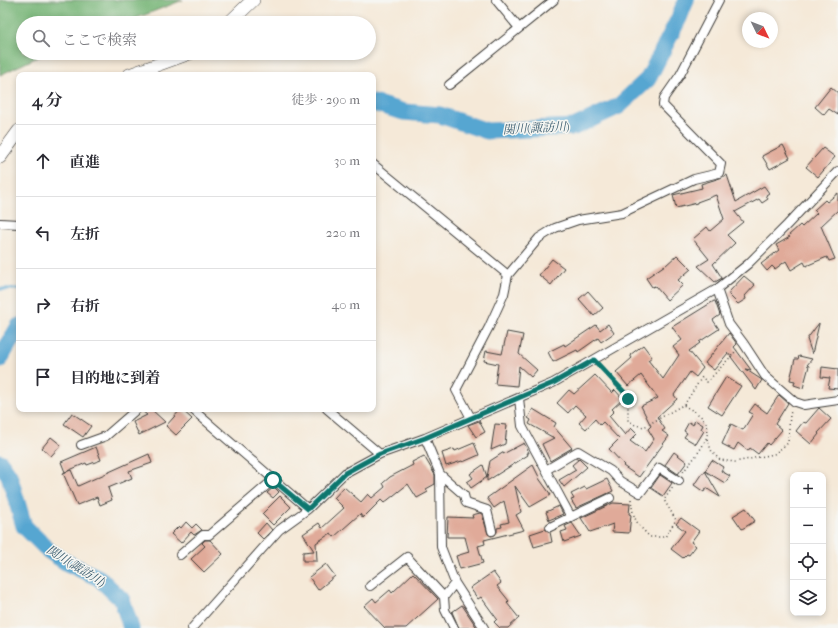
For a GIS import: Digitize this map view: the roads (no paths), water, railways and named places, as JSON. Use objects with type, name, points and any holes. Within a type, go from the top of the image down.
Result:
[{"type":"main road","points":[[236,16],[253,0]]},
{"type":"main road","points":[[137,72],[171,60]]},
{"type":"main road","points":[[0,157],[16,135]]},
{"type":"street","points":[[496,0],[519,28]]},
{"type":"street","points":[[449,85],[554,0]]},
{"type":"street","points":[[471,418],[456,390],[504,294],[508,275],[539,238],[554,228],[578,220],[622,214],[694,178],[719,173],[721,164],[663,105],[664,98],[680,75],[719,0]]},
{"type":"street","points":[[376,166],[508,275]]},
{"type":"street","points":[[192,628],[279,530],[308,509],[345,473],[380,454],[425,438],[553,383],[718,289],[754,259],[838,171]]},
{"type":"street","points":[[0,224],[16,224]]},
{"type":"street","points":[[718,289],[729,324],[765,376],[795,402],[804,405],[838,400]]},
{"type":"street","points":[[519,398],[522,426],[571,517]]},
{"type":"street","points":[[81,445],[106,436],[134,412]]},
{"type":"street","points":[[195,412],[308,509]]},
{"type":"street","points":[[330,412],[380,454]]},
{"type":"street","points":[[425,438],[440,474],[441,547],[455,583],[484,628]]},
{"type":"street","points":[[546,470],[578,451],[611,471],[620,481],[640,493],[659,468],[678,480]]},
{"type":"street","points":[[440,474],[464,495],[466,503],[487,510],[492,531]]},
{"type":"street","points":[[180,555],[203,535],[209,535],[273,480]]},
{"type":"street","points":[[550,527],[610,498]]},
{"type":"street","points":[[370,586],[407,557],[444,597],[445,610],[454,628]]},
{"type":"street","points":[[444,597],[455,583]]},
{"type":"waterway","name":"関川(諏訪川)","points":[[376,104],[404,112],[440,115],[487,131],[574,127],[619,106],[648,79],[679,18],[686,0]]},
{"type":"waterway","points":[[0,289],[16,289]]},
{"type":"waterway","name":"関川(諏訪川)","points":[[0,359],[16,331]]},
{"type":"waterway","name":"関川(諏訪川)","points":[[0,462],[9,475],[24,526],[49,551],[67,563],[99,578],[122,600],[131,628]]}]
